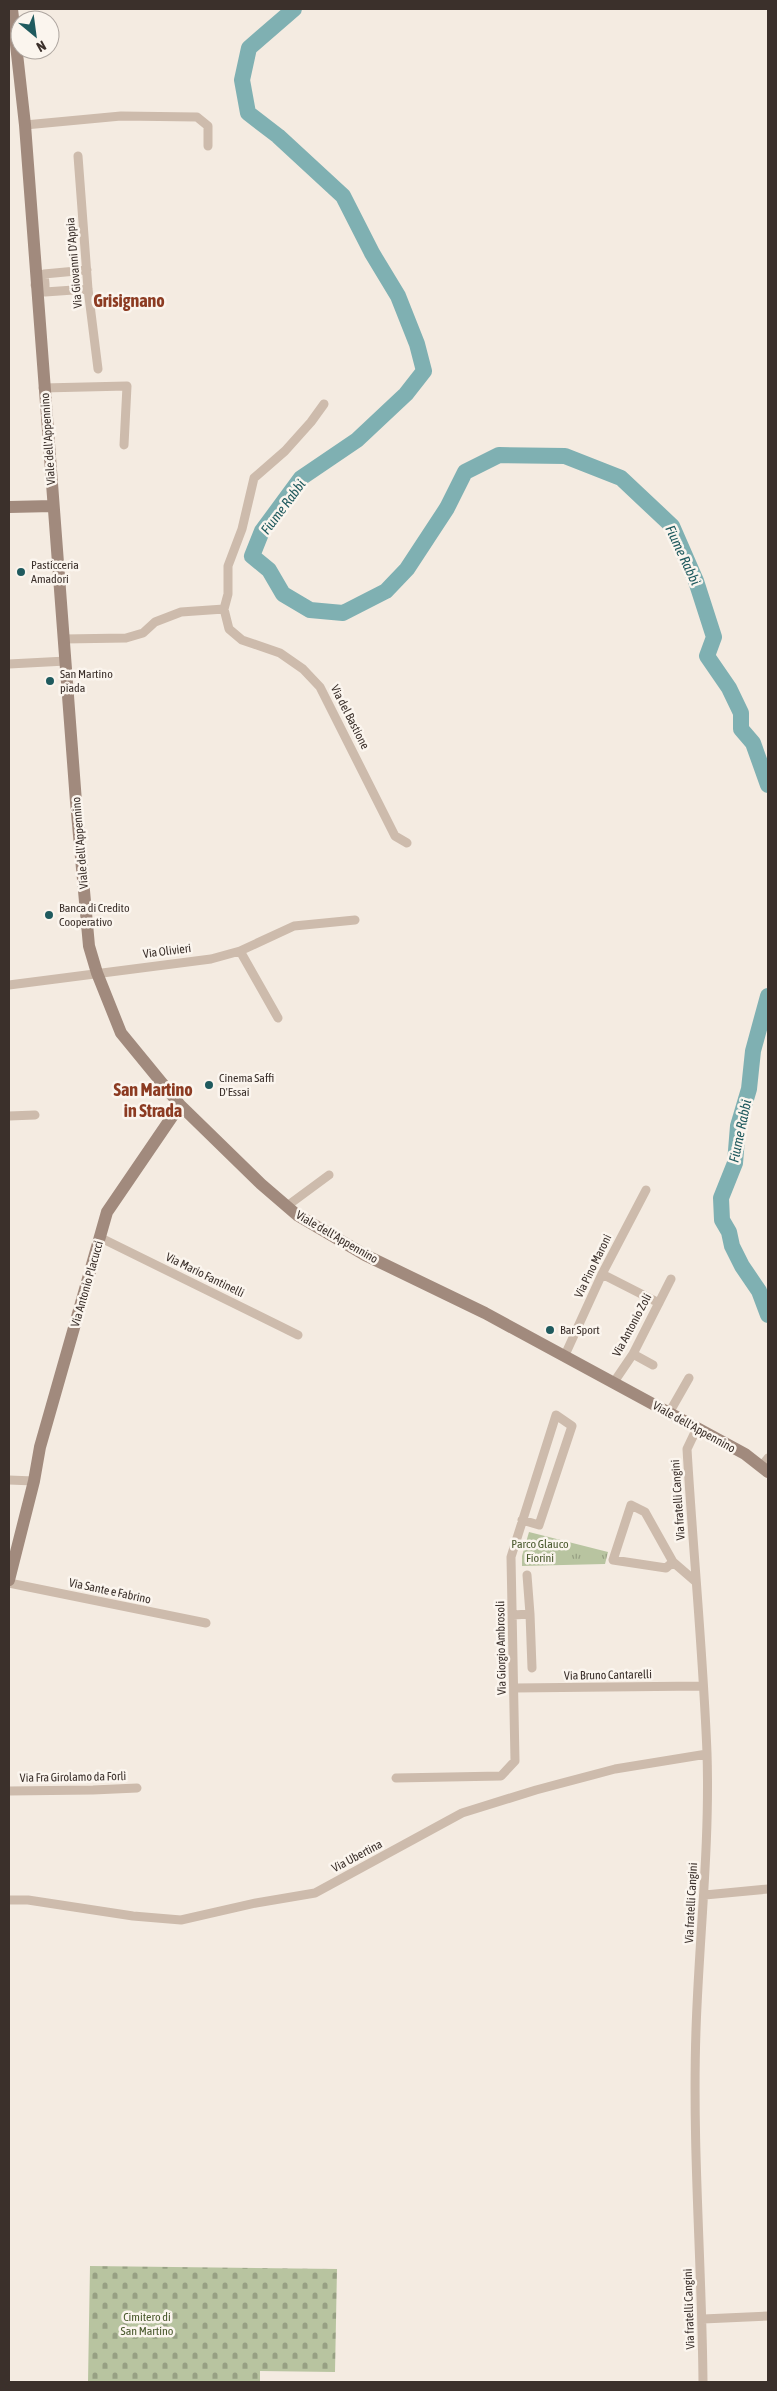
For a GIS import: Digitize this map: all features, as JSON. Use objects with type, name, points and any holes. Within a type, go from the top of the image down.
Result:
[{"type":"main road","name":"Viale dell'Appennino","points":[[12,9],[40,284],[44,388],[89,946],[97,973],[121,1033],[180,1105],[297,1215],[365,1255],[485,1313],[565,1355],[766,1466]]},
{"type":"main road","points":[[9,507],[53,506]]},
{"type":"main road","name":"Via Antonio Placucci","points":[[9,1581],[34,1481],[40,1447],[108,1212],[180,1105]]},
{"type":"street","points":[[25,125],[121,116],[197,117],[208,126],[208,146]]},
{"type":"street","name":"Via Giovanni D'Appia","points":[[78,156],[88,289],[98,368]]},
{"type":"street","points":[[87,270],[44,274],[40,284],[45,292],[88,289]]},
{"type":"street","points":[[44,388],[127,386],[124,445]]},
{"type":"street","name":"Via del Bastione","points":[[324,404],[285,451],[254,478],[242,529],[228,566],[228,594],[224,609],[229,629],[242,640],[280,653],[303,668],[320,687],[395,836],[407,843]]},
{"type":"street","points":[[64,639],[126,638],[143,633],[155,622],[181,612],[224,609]]},
{"type":"street","points":[[9,664],[66,661]]},
{"type":"street","name":"Via Olivieri","points":[[9,985],[211,958],[240,951],[294,926],[355,920]]},
{"type":"street","points":[[240,951],[278,1018]]},
{"type":"street","points":[[9,1116],[35,1115]]},
{"type":"street","points":[[287,1206],[329,1175]]},
{"type":"street","name":"Via Pino Maroni","points":[[565,1355],[602,1274],[646,1190]]},
{"type":"street","name":"Via Mario Fantinelli","points":[[101,1238],[298,1336]]},
{"type":"street","points":[[602,1274],[659,1302]]},
{"type":"street","name":"Via Antonio Zoli","points":[[614,1382],[633,1354],[671,1279]]},
{"type":"street","points":[[633,1354],[653,1365]]},
{"type":"street","points":[[669,1413],[689,1378]]},
{"type":"street","name":"Via Giorgio Ambrosoli","points":[[396,1778],[501,1776],[515,1761],[511,1557],[522,1520],[556,1415],[572,1426],[539,1525],[522,1520]]},
{"type":"street","name":"Via fratelli Cangini","points":[[697,1428],[687,1448],[707,1754],[704,1895],[696,2031],[696,2178],[703,2319],[703,2382]]},
{"type":"street","points":[[9,1480],[34,1481]]},
{"type":"street","points":[[673,1562],[666,1568],[614,1560],[631,1505],[645,1512],[673,1562],[695,1581]]},
{"type":"street","points":[[527,1576],[532,1668]]},
{"type":"street","name":"Via Sante e Fabrino","points":[[9,1581],[206,1623]]},
{"type":"street","points":[[512,1615],[530,1614]]},
{"type":"street","name":"Via Bruno Cantarelli","points":[[515,1688],[702,1686]]},
{"type":"street","name":"Via Ubertina","points":[[9,1900],[28,1900],[133,1916],[181,1920],[256,1903],[315,1893],[462,1813],[536,1790],[615,1769],[707,1754]]},
{"type":"street","name":"Via Fra Girolamo da Forlì","points":[[9,1791],[137,1788]]},
{"type":"street","points":[[704,1895],[768,1890]]},
{"type":"street","points":[[703,2319],[768,2316]]},
{"type":"green space","name":"Parco Glauco Fiorini","points":[[529,1532],[608,1552],[605,1564],[522,1566],[522,1556]]},
{"type":"green space","name":"Cimitero di San Martino","points":[[90,2266],[337,2269],[335,2372],[260,2371],[260,2382],[88,2382]]},
{"type":"waterway","name":"Fiume Rabbi","points":[[294,9],[249,48],[242,80],[248,113],[278,136],[343,196],[372,253],[398,296],[417,344],[424,371],[406,394],[357,440],[301,478],[262,531],[252,556],[269,570],[283,594],[310,610],[343,613],[386,591],[407,569],[447,508],[465,472],[499,455],[565,456],[621,478],[672,526],[696,581],[714,637],[707,656],[729,688],[741,713],[741,729],[753,743],[768,785]]},
{"type":"waterway","name":"Fiume Rabbi","points":[[768,996],[753,1051],[749,1089],[738,1126],[735,1163],[721,1198],[722,1220],[729,1232],[732,1246],[742,1266],[759,1291],[768,1315]]},
{"type":"place","name":"Pasticceria Amadori","points":[[21,572]]},
{"type":"place","name":"San Martino piada","points":[[50,681]]},
{"type":"place","name":"Banca di Credito Cooperativo","points":[[49,915]]},
{"type":"place","name":"Cinema Saffi D'Essai","points":[[209,1085]]},
{"type":"place","name":"Bar Sport","points":[[550,1330]]},
{"type":"district","name":"Grisignano","points":[[129,301]]},
{"type":"district","name":"San Martino in Strada","points":[[153,1100]]}]
